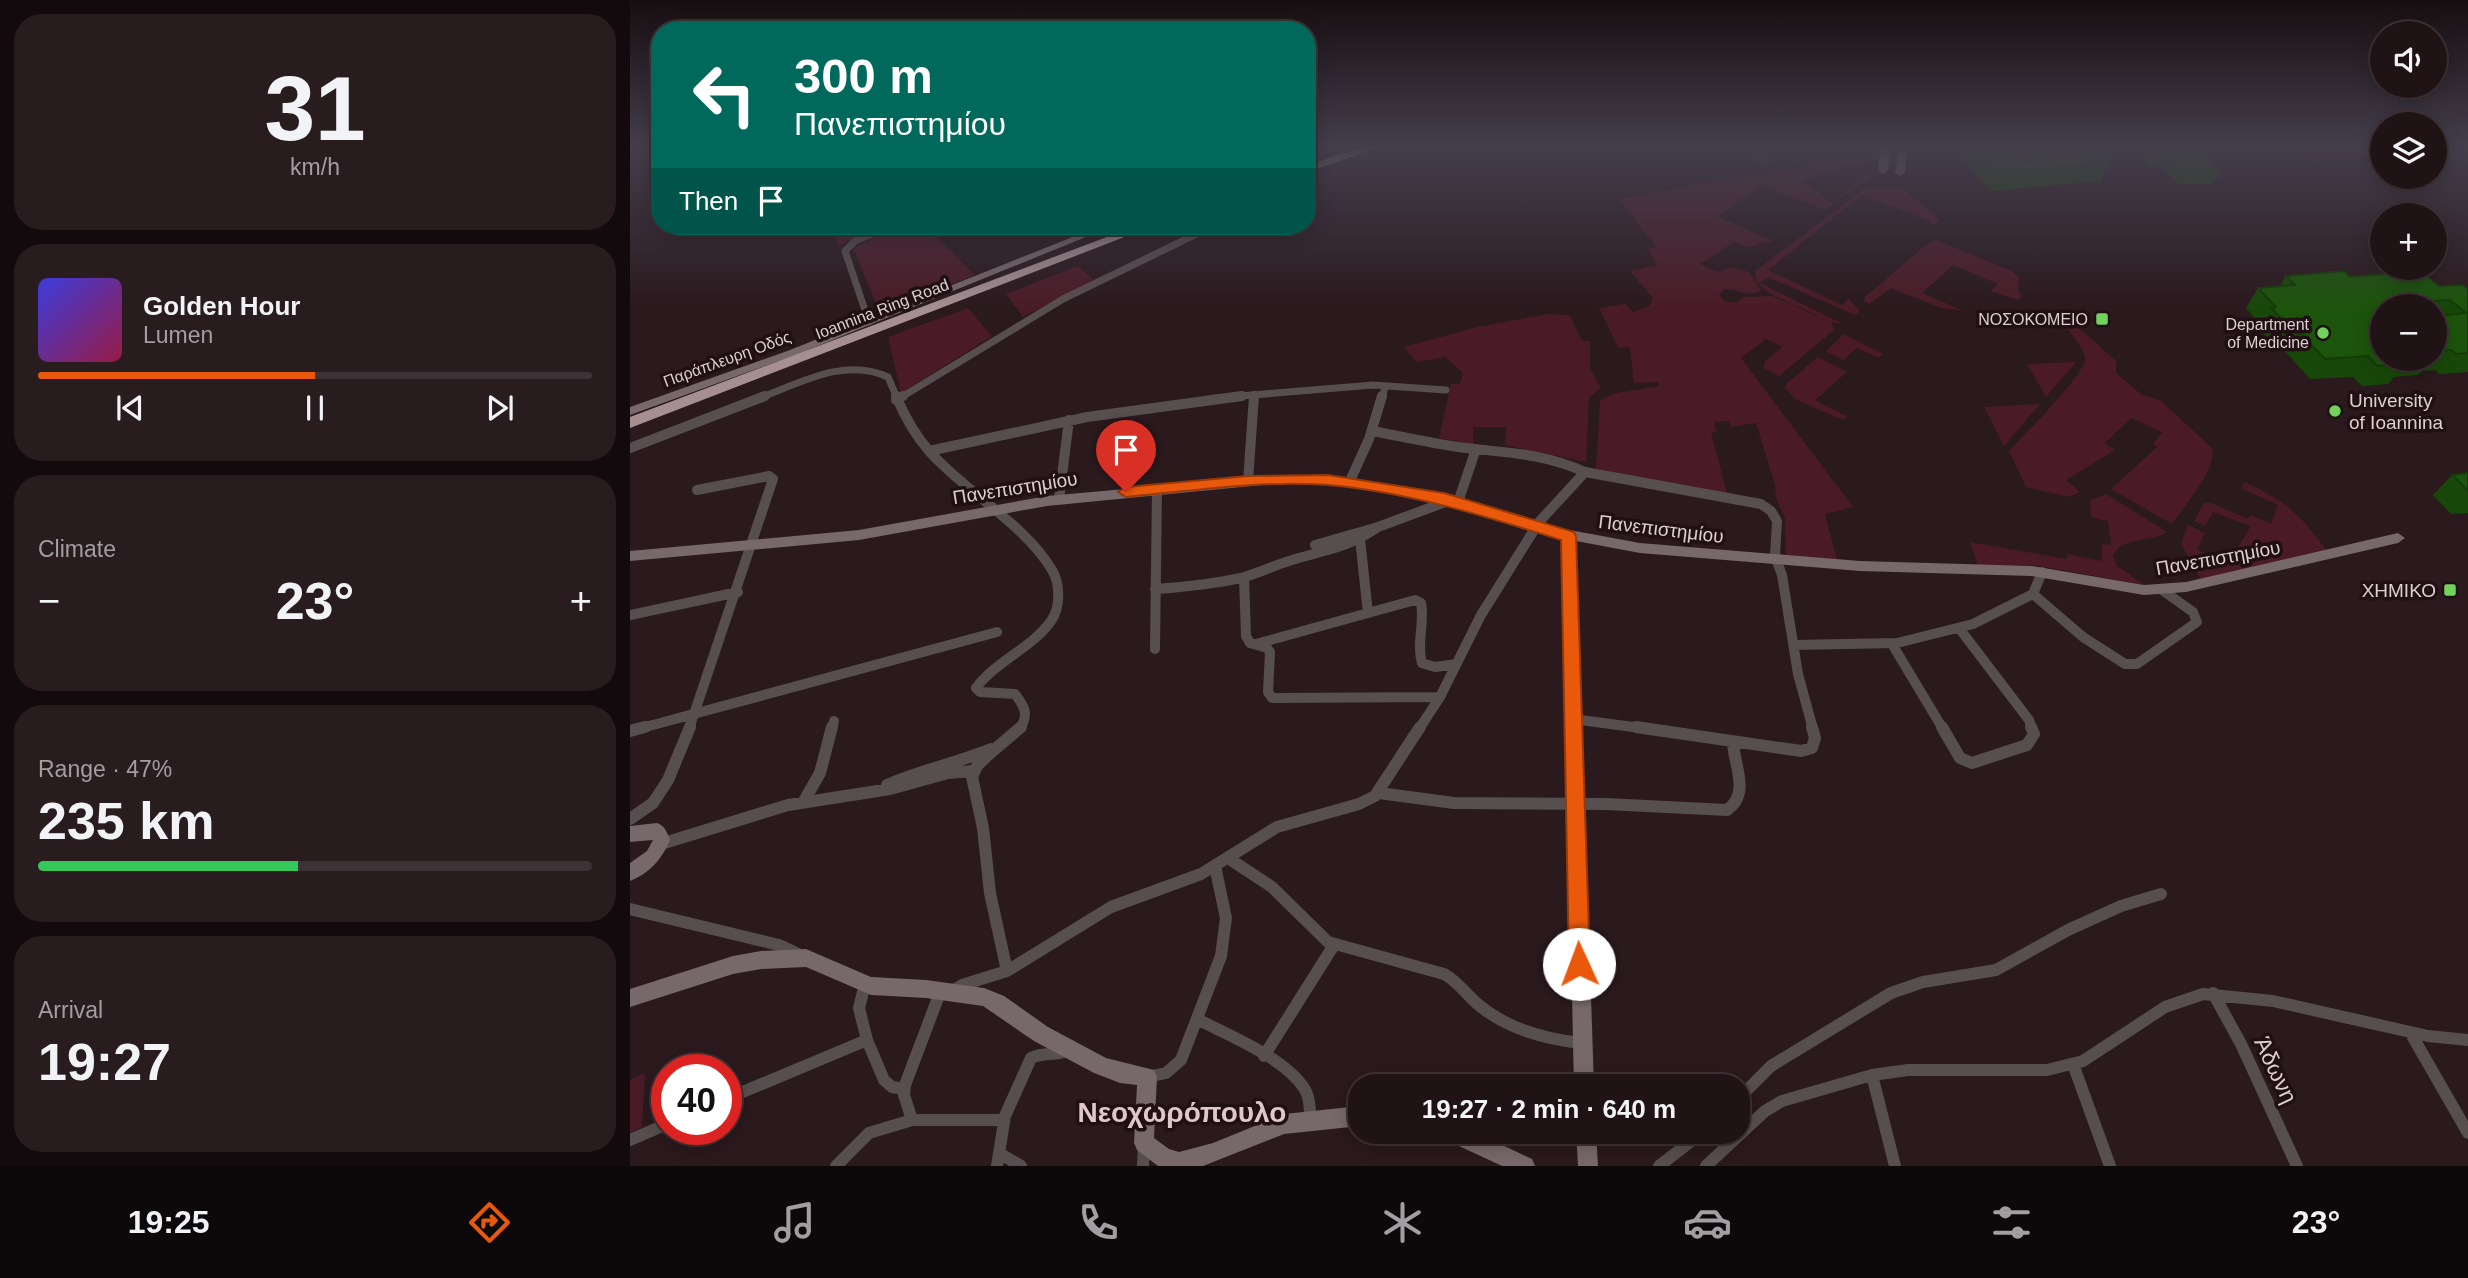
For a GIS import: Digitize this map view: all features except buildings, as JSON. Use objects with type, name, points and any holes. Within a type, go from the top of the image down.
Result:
[{"type":"highway","name":"Ioannina Ring Road","points":[[630,423],[1123,235]]},
{"type":"street","points":[[869,322],[845,251],[855,242],[871,235]]},
{"type":"street","name":"Παράπλευρη Οδός","points":[[630,411],[869,322],[1086,235]]},
{"type":"street","points":[[896,400],[1063,299],[1195,235]]},
{"type":"street","points":[[630,448],[809,379],[844,369],[868,368],[889,379],[896,400],[916,436],[929,451],[1049,563],[1056,578],[1059,602],[1048,625],[977,685],[979,692],[1015,694],[1026,711],[1021,729],[994,748],[973,771],[972,781],[983,828],[990,893],[1007,971]]},
{"type":"street","points":[[929,451],[1069,420],[1205,399],[1367,385],[1446,390]]},
{"type":"street","points":[[1349,483],[1372,431],[1385,387]]},
{"type":"street","points":[[1248,481],[1254,395]]},
{"type":"street","points":[[1059,499],[1069,420]]},
{"type":"street","points":[[1372,431],[1476,449],[1513,451],[1567,464],[1585,472],[1763,504],[1772,511],[1777,521],[1776,561],[1782,575],[1793,645],[1814,745],[1810,750],[1733,744],[1640,727],[1593,724],[1573,719]]},
{"type":"street","points":[[1315,545],[1455,501],[1476,449]]},
{"type":"street","points":[[912,1120],[904,1089],[946,991],[1007,971],[1119,903],[1181,882],[1215,866],[1277,827],[1359,804],[1379,793],[1440,696],[1481,615],[1536,528],[1550,507],[1585,472]]},
{"type":"street","points":[[630,819],[649,808],[664,787],[695,714],[738,592],[772,477],[697,490]]},
{"type":"street","name":"Πανεπιστημίου","points":[[630,556],[859,535],[991,509],[1059,499],[1248,481],[1308,480],[1349,483],[1455,501],[1536,528],[1640,548],[1881,568],[2042,572],[2137,589],[2162,590],[2311,560],[2398,538]]},
{"type":"street","points":[[1154,649],[1157,489]]},
{"type":"street","points":[[1155,589],[1213,584],[1244,577],[1294,559],[1326,553],[1360,539],[1378,527]]},
{"type":"street","points":[[1569,536],[1583,1074]]},
{"type":"street","points":[[1360,539],[1368,613]]},
{"type":"street","points":[[1793,645],[1892,644],[1959,628],[2013,606],[2033,594],[2042,572]]},
{"type":"street","points":[[1244,577],[1247,590],[1245,633],[1252,645],[1270,652],[1268,692],[1272,698],[1440,696]]},
{"type":"street","points":[[2033,594],[2097,649],[2121,664],[2130,666],[2180,636],[2197,622],[2193,611],[2168,598],[2162,590]]},
{"type":"street","points":[[630,615],[738,592]]},
{"type":"street","points":[[1252,645],[1418,601],[1424,615],[1421,660],[1429,666],[1456,664]]},
{"type":"street","points":[[1892,644],[1960,758],[1972,763],[2027,745],[2034,734],[2029,720],[1959,628]]},
{"type":"street","points":[[630,731],[997,632]]},
{"type":"street","points":[[804,801],[817,782],[834,721]]},
{"type":"street","points":[[1379,793],[1454,803],[1723,810],[1736,805],[1741,794],[1733,744]]},
{"type":"street","points":[[881,789],[907,776],[958,763],[994,748]]},
{"type":"street","points":[[661,844],[804,801],[881,789],[953,772],[973,771]]},
{"type":"street","points":[[630,834],[657,831],[661,835],[661,844],[653,857],[630,873]]},
{"type":"street","points":[[1228,858],[1272,887],[1318,934],[1334,945],[1444,974],[1458,982],[1482,1007],[1497,1016],[1551,1037],[1581,1043]]},
{"type":"street","points":[[630,909],[779,945],[865,984],[882,988],[976,995],[997,1003],[1041,1034],[1107,1069],[1130,1076],[1147,1077],[1159,1076],[1180,1063],[1225,936],[1225,909],[1215,866]]},
{"type":"street","points":[[1750,1087],[1770,1066],[1891,993],[1929,980],[1996,970],[2077,925],[2121,906],[2161,894]]},
{"type":"street","points":[[1264,1056],[1334,945]]},
{"type":"street","points":[[630,998],[733,965],[761,960],[806,958]]},
{"type":"street","points":[[865,984],[859,1008],[867,1040],[884,1080],[892,1087],[904,1089]]},
{"type":"street","points":[[1706,1166],[1757,1117],[1774,1105],[1819,1088],[1872,1075],[1931,1069],[2047,1070],[2073,1064],[2096,1054],[2165,1007],[2195,995],[2213,993],[2273,1001],[2443,1039],[2468,1040]]},
{"type":"street","name":"Άδωνη","points":[[2213,993],[2241,1044],[2297,1166]]},
{"type":"street","points":[[1197,1019],[1264,1056],[1301,1083],[1309,1102],[1310,1120]]},
{"type":"street","points":[[2410,1032],[2468,1133]]},
{"type":"street","points":[[742,1092],[867,1040]]},
{"type":"street","points":[[1021,1166],[1010,1157],[998,1160],[1004,1120],[1032,1056],[1044,1053],[1063,1054],[1071,1049]]},
{"type":"street","points":[[2073,1064],[2110,1166]]},
{"type":"street","points":[[1872,1075],[1895,1166]]},
{"type":"street","points":[[1143,1166],[1147,1077]]},
{"type":"street","points":[[1144,1143],[1164,1158],[1179,1163],[1213,1153],[1277,1126],[1348,1117]]},
{"type":"street","points":[[836,1166],[869,1133],[912,1120],[1004,1120]]},
{"type":"street","points":[[630,1140],[651,1131]]},
{"type":"street","points":[[1477,1144],[1525,1166]]},
{"type":"street","points":[[1587,1144],[1588,1166]]},
{"type":"street","points":[[1659,1166],[1687,1144]]},
{"type":"shaded area","points":[[1621,201],[1739,201],[1717,216],[1775,242],[1760,243],[1749,248],[1734,242],[1700,264],[1717,272],[1732,267],[1749,272],[1761,290],[1752,294],[1725,289],[1719,295],[1724,301],[1735,303],[1744,297],[1772,296],[1819,317],[1770,293],[1762,287],[1756,279],[1755,271],[1848,201],[1854,201],[1768,270],[1842,305],[1849,299],[1860,311],[1855,315],[1768,277],[1760,283],[1843,324],[1831,322],[1834,330],[1779,376],[1764,368],[1765,361],[1782,347],[1766,339],[1741,358],[1853,507],[1825,514],[1837,560],[1786,558],[1785,518],[1776,498],[1775,485],[1756,423],[1731,427],[1729,421],[1714,422],[1716,432],[1711,433],[1727,493],[1596,469],[1600,400],[1616,393],[1659,386],[1658,382],[1634,383],[1630,347],[1618,348],[1599,308],[1625,304],[1633,312],[1649,306],[1653,298],[1630,271],[1658,265],[1647,249],[1656,247]]},
{"type":"shaded area","points":[[1803,201],[1836,201],[1824,210]]},
{"type":"shaded area","points":[[1879,201],[1918,201],[1938,218],[1939,223],[1931,224],[1930,221]]},
{"type":"shaded area","points":[[834,235],[864,235],[838,246]]},
{"type":"shaded area","points":[[880,235],[934,235],[975,275],[880,313],[853,248]]},
{"type":"shaded area","points":[[1936,240],[2012,271],[2019,278],[2018,289],[2022,297],[2018,300],[1991,291],[1998,284],[1953,265],[1922,293],[1964,311],[1941,308],[1891,288],[1869,304],[1864,301],[1865,297],[1926,245]]},
{"type":"shaded area","points":[[1078,266],[1094,280],[1023,317],[1006,294]]},
{"type":"shaded area","points":[[968,308],[992,336],[901,393],[888,337]]},
{"type":"shaded area","points":[[1548,314],[1570,315],[1582,341],[1590,341],[1590,368],[1600,388],[1589,398],[1586,462],[1505,445],[1506,427],[1473,427],[1473,444],[1439,438],[1451,384],[1460,384],[1463,373],[1445,357],[1416,362],[1404,347],[1478,327]]},
{"type":"shaded area","points":[[2064,322],[2092,338],[2116,361],[2116,373],[2142,395],[2160,400],[2212,448],[2210,466],[2205,477],[2172,524],[2111,489],[2157,447],[2153,444],[2162,432],[2131,418],[2105,443],[2115,450],[2066,480],[2080,492],[2069,497],[2026,487],[2009,451],[2064,392],[2085,360],[2083,351]]},
{"type":"shaded area","points":[[1844,334],[1883,354],[1879,358],[1857,348],[1843,360],[1826,351]]},
{"type":"shaded area","points":[[1818,357],[1847,372],[1815,400],[1848,417],[1842,420],[1795,399],[1785,388],[1787,383]]},
{"type":"shaded area","points":[[2076,362],[2046,397],[2027,364]]},
{"type":"shaded area","points":[[2040,404],[2004,446],[1984,407]]},
{"type":"shaded area","points":[[2244,482],[2271,495],[2291,510],[2327,551],[2201,579],[2181,544],[2188,525],[2205,533],[2197,549],[2222,562],[2229,562],[2251,526],[2213,512],[2205,526],[2194,521],[2204,503],[2211,503],[2248,519],[2250,515],[2271,524],[2278,505],[2242,489]]},
{"type":"shaded area","points":[[2106,494],[2167,532],[2123,545],[2113,556],[2117,566],[2145,585],[2034,565],[1978,565],[1970,542],[2067,559],[2067,554],[2102,561],[2102,544],[2111,545],[2108,521],[2091,517],[2090,500]]},
{"type":"shaded area","points":[[645,1073],[642,1127],[630,1133],[630,1080]]},
{"type":"place","name":"ΝΟΣΟΚΟΜΕΙΟ","points":[[2102,319]]},
{"type":"place","name":"Department of Medicine","points":[[2323,333]]},
{"type":"place","name":"University of Ioannina","points":[[2335,411]]},
{"type":"place","name":"ΧΗΜΙΚΟ","points":[[2450,590]]},
{"type":"district","name":"Νεοχωρόπουλο","points":[[1182,1112]]},
{"type":"route","points":[[1126,492],[1281,479],[1328,480],[1444,498],[1569,536],[1579,964]]}]
